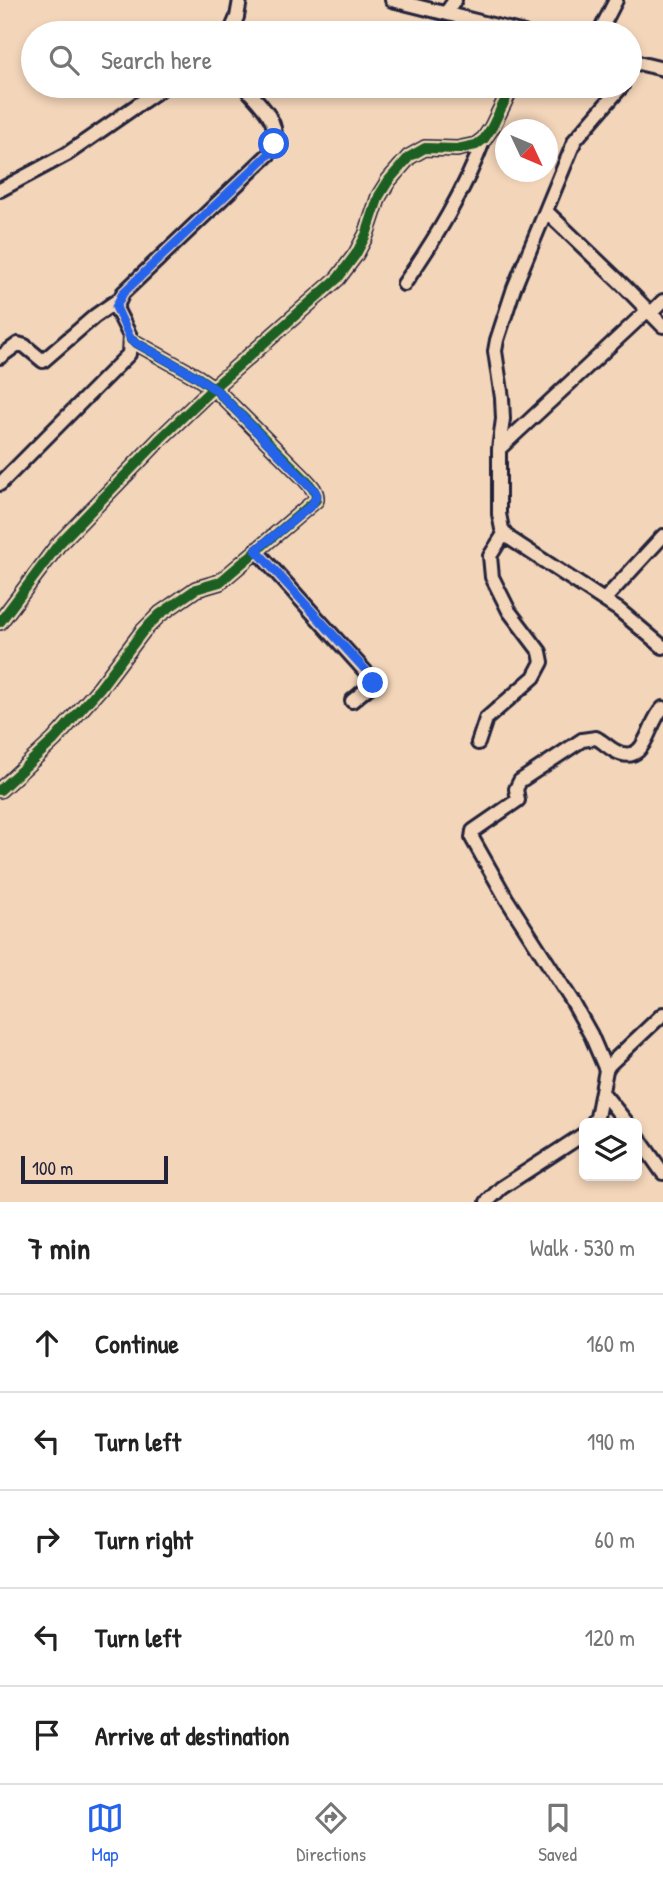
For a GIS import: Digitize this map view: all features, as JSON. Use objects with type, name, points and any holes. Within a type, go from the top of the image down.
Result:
[{"type":"street","points":[[235,21],[240,0]]},
{"type":"street","points":[[392,0],[477,21]]},
{"type":"street","points":[[446,13],[456,0]]},
{"type":"street","points":[[605,21],[616,0]]},
{"type":"street","points":[[642,67],[663,69]]},
{"type":"street","points":[[0,190],[67,154],[148,98]]},
{"type":"street","points":[[0,357],[14,345],[22,344],[43,361],[118,300],[270,153],[274,144],[275,128],[255,98]]},
{"type":"street","points":[[404,284],[440,232],[506,98]]},
{"type":"street","points":[[612,98],[575,140],[562,167],[496,340],[503,419],[499,449],[499,514],[504,534],[604,600],[663,647]]},
{"type":"street","points":[[0,622],[58,545],[161,439],[213,388],[338,278],[366,235],[379,196],[389,180],[417,151],[468,148],[484,139]]},
{"type":"street","points":[[547,212],[663,326]]},
{"type":"street","points":[[0,484],[129,354],[131,340],[116,307],[118,300]]},
{"type":"street","points":[[499,449],[663,301]]},
{"type":"street","points":[[0,790],[54,740],[160,614],[196,589],[220,582],[312,505],[317,495],[303,477],[213,388],[131,340]]},
{"type":"street","points":[[478,743],[486,719],[534,677],[542,663],[540,652],[509,611],[492,577],[490,556],[504,534]]},
{"type":"street","points":[[604,600],[663,536]]},
{"type":"street","points":[[256,550],[373,680],[370,686],[352,701]]},
{"type":"street","points":[[606,1070],[591,1035],[472,838],[473,831],[518,800],[516,789],[520,781],[582,740],[596,737],[615,751],[626,754],[636,752],[645,744],[651,723],[663,708]]},
{"type":"street","points":[[596,1118],[606,1070],[614,1059],[663,1014]]},
{"type":"street","points":[[602,1092],[623,1118]]},
{"type":"street","points":[[487,1202],[500,1188],[579,1137]]},
{"type":"street","points":[[642,1143],[663,1173]]},
{"type":"cycle path","points":[[0,622],[58,545],[161,438],[213,388],[338,278],[366,235],[379,196],[409,157],[425,148],[457,149],[476,145],[492,127],[506,98]]},
{"type":"cycle path","points":[[0,790],[54,740],[160,614],[196,589],[220,582],[316,500],[314,490],[308,482],[216,390],[131,340]]},
{"type":"route","points":[[274,144],[270,153],[123,293],[116,307],[131,340],[216,390],[314,490],[317,495],[312,505],[256,550],[371,676],[373,683]]}]
